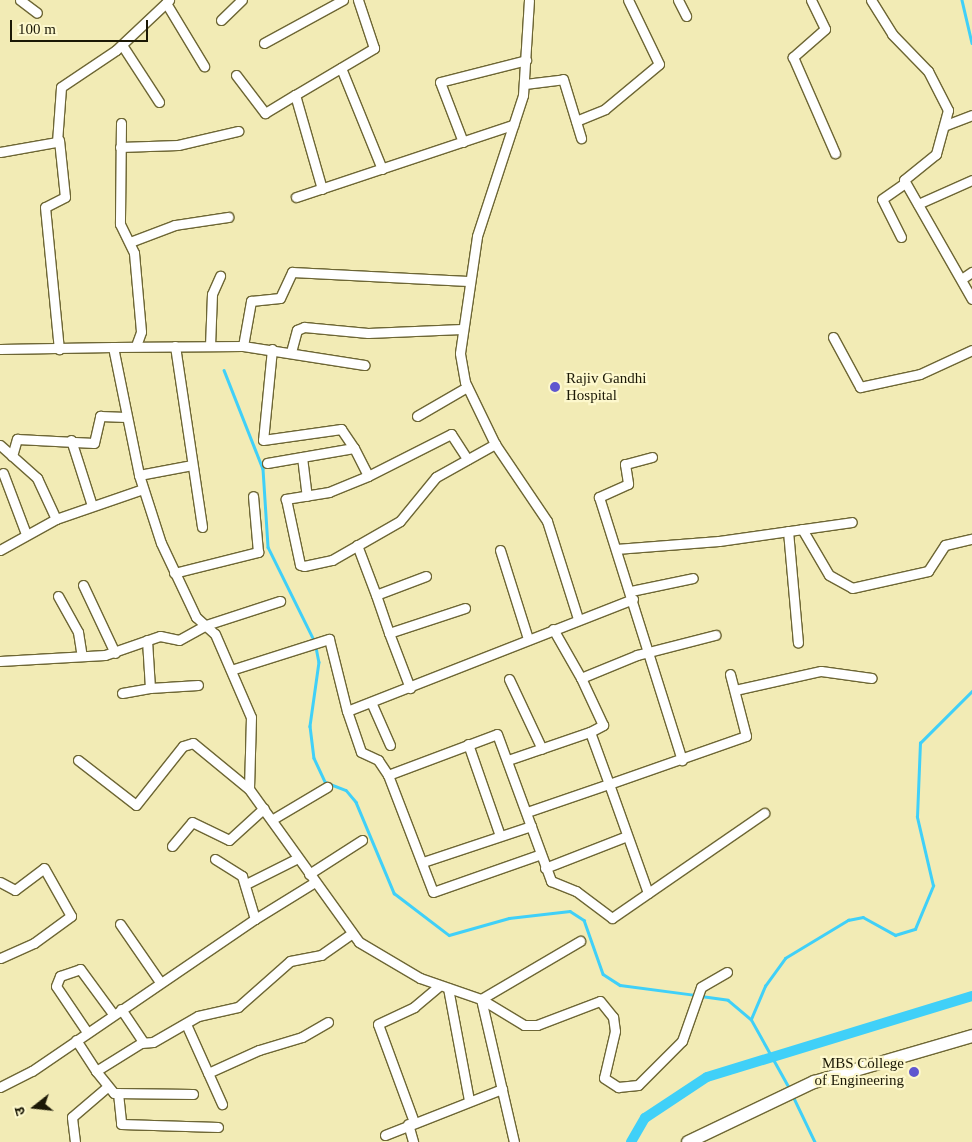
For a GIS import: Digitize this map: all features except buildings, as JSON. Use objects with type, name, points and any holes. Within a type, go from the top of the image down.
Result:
[{"type":"street","points":[[20,0],[37,13]]},
{"type":"street","points":[[264,43],[342,0]]},
{"type":"street","points":[[236,75],[264,113],[374,48],[358,0]]},
{"type":"street","points":[[528,0],[525,84],[514,125],[477,236],[468,281],[460,362],[467,387],[495,444],[547,520],[578,619]]},
{"type":"street","points":[[576,121],[605,109],[658,64],[628,0]]},
{"type":"street","points":[[678,0],[686,16]]},
{"type":"street","points":[[811,0],[825,29],[793,57],[835,153]]},
{"type":"street","points":[[871,0],[892,34],[932,78],[948,110],[946,125],[936,154],[905,177],[904,183],[963,278],[972,299]]},
{"type":"street","points":[[59,349],[45,207],[65,197],[58,140],[61,87],[122,46],[167,2],[204,66]]},
{"type":"street","points":[[221,20],[237,2]]},
{"type":"street","points":[[122,46],[159,102]]},
{"type":"street","points":[[463,142],[440,82],[526,60]]},
{"type":"street","points":[[341,68],[382,169]]},
{"type":"street","points":[[525,84],[563,79],[581,138]]},
{"type":"street","points":[[295,95],[322,189]]},
{"type":"street","points":[[946,125],[972,115]]},
{"type":"street","points":[[120,123],[120,224],[130,242],[141,332],[136,346]]},
{"type":"street","points":[[296,197],[514,125]]},
{"type":"street","points":[[120,148],[178,146],[238,130]]},
{"type":"street","points":[[0,152],[58,140]]},
{"type":"street","points":[[918,204],[972,180]]},
{"type":"street","points":[[901,238],[882,199],[904,183]]},
{"type":"street","points":[[130,242],[175,225],[228,217]]},
{"type":"street","points":[[243,346],[251,301],[280,298],[292,272],[468,281]]},
{"type":"street","points":[[963,278],[972,272]]},
{"type":"street","points":[[215,346],[212,294],[220,276]]},
{"type":"street","points":[[290,352],[296,330],[304,327],[368,334],[462,329]]},
{"type":"street","points":[[834,337],[860,387],[920,374],[972,350]]},
{"type":"street","points":[[175,346],[202,527]]},
{"type":"street","points":[[0,349],[243,346],[365,365]]},
{"type":"street","points":[[113,347],[139,475],[174,573],[196,617],[215,634],[253,722],[249,790]]},
{"type":"street","points":[[272,349],[264,440],[341,429],[354,448],[368,476]]},
{"type":"street","points":[[417,416],[467,387]]},
{"type":"street","points":[[12,456],[17,439],[97,441],[100,416],[126,417]]},
{"type":"street","points":[[467,460],[451,434],[368,476],[285,502],[300,566],[332,560],[407,515],[436,477],[467,460],[495,444]]},
{"type":"street","points":[[71,440],[92,506]]},
{"type":"street","points":[[0,445],[37,478],[56,519]]},
{"type":"street","points":[[267,462],[354,448]]},
{"type":"street","points":[[302,457],[307,496]]},
{"type":"street","points":[[652,457],[625,464],[628,484],[599,494],[682,760]]},
{"type":"street","points":[[139,475],[192,465]]},
{"type":"street","points":[[3,473],[26,534]]},
{"type":"street","points":[[0,550],[56,519],[143,489]]},
{"type":"street","points":[[174,573],[258,552],[253,496]]},
{"type":"street","points":[[616,548],[788,531],[852,522]]},
{"type":"street","points":[[802,529],[829,576],[852,588],[928,571],[945,545],[972,539]]},
{"type":"street","points":[[788,531],[798,643]]},
{"type":"street","points":[[357,545],[410,688]]},
{"type":"street","points":[[500,550],[528,639]]},
{"type":"street","points":[[376,595],[426,576]]},
{"type":"street","points":[[346,711],[410,688],[632,595],[693,578]]},
{"type":"street","points":[[83,585],[115,653]]},
{"type":"street","points":[[58,596],[78,632],[82,656]]},
{"type":"street","points":[[8,660],[115,653],[162,636],[179,640],[206,625],[280,601]]},
{"type":"street","points":[[389,633],[465,608]]},
{"type":"street","points":[[508,760],[590,732],[603,725],[581,678],[554,629]]},
{"type":"street","points":[[581,678],[648,651],[715,635]]},
{"type":"street","points":[[231,670],[329,639],[346,711],[361,752],[378,760],[388,775],[435,892],[540,854]]},
{"type":"street","points":[[147,640],[150,688]]},
{"type":"street","points":[[735,690],[821,671],[872,678]]},
{"type":"street","points":[[527,812],[682,760],[746,736],[730,674]]},
{"type":"street","points":[[509,679],[542,748]]},
{"type":"street","points":[[122,693],[150,688],[198,685]]},
{"type":"street","points":[[371,702],[390,745]]},
{"type":"street","points":[[590,732],[648,893]]},
{"type":"street","points":[[388,775],[497,734],[551,881],[576,891],[612,918],[764,813]]},
{"type":"street","points":[[78,760],[136,804],[183,746],[192,743],[249,790],[264,808],[351,934],[443,987],[481,999],[530,1025],[600,1001],[613,1018],[615,1031],[604,1078],[626,1088],[643,1081],[682,1041],[701,987],[727,972]]},
{"type":"street","points":[[468,744],[500,836]]},
{"type":"street","points":[[273,819],[328,787]]},
{"type":"street","points":[[172,846],[192,822],[229,840],[264,808]]},
{"type":"street","points":[[422,862],[530,826]]},
{"type":"street","points":[[545,868],[627,836]]},
{"type":"street","points":[[309,874],[362,840]]},
{"type":"street","points":[[246,884],[298,858]]},
{"type":"street","points":[[216,859],[235,870],[246,884],[255,919]]},
{"type":"street","points":[[0,882],[15,890],[44,868],[71,916],[34,943],[0,958]]},
{"type":"street","points":[[0,1087],[76,1040],[255,919],[315,882]]},
{"type":"street","points":[[120,924],[160,982]]},
{"type":"street","points":[[96,1071],[143,1042],[153,1042],[186,1024],[238,1007],[290,961],[321,956],[351,934]]},
{"type":"street","points":[[481,999],[580,941]]},
{"type":"street","points":[[87,1032],[56,986],[60,976],[80,969],[143,1042]]},
{"type":"street","points":[[443,987],[469,1100]]},
{"type":"street","points":[[413,1142],[411,1123],[378,1024],[414,1007],[443,987]]},
{"type":"street","points":[[481,999],[514,1142]]},
{"type":"street","points":[[208,1073],[259,1050],[302,1037],[328,1022]]},
{"type":"street","points":[[186,1024],[222,1104]]},
{"type":"street","points":[[688,1142],[773,1099],[814,1082],[972,1036]]},
{"type":"street","points":[[76,1040],[107,1087],[118,1093],[193,1094]]},
{"type":"street","points":[[75,1142],[72,1117],[107,1087]]},
{"type":"street","points":[[385,1135],[469,1100],[502,1090]]},
{"type":"street","points":[[118,1093],[121,1124],[218,1127]]},
{"type":"waterway","points":[[962,0],[972,43]]},
{"type":"waterway","points":[[224,370],[263,469],[268,547],[315,642],[319,662],[310,726],[314,758],[325,782],[346,790],[356,802],[394,893],[449,935],[509,918],[570,911],[584,920],[603,974],[620,985],[696,995]]},
{"type":"waterway","points":[[751,1019],[765,986],[785,958],[848,920],[863,917],[895,935],[915,929],[933,886],[917,817],[920,743],[972,691]]},
{"type":"waterway","points":[[701,996],[728,1000],[751,1019],[790,1089]]},
{"type":"waterway","points":[[631,1142],[645,1118],[707,1077],[972,996]]},
{"type":"waterway","points":[[793,1096],[815,1142]]},
{"type":"place","name":"Rajiv Gandhi Hospital","points":[[555,387]]},
{"type":"place","name":"MBS College of Engineering","points":[[914,1072]]}]
